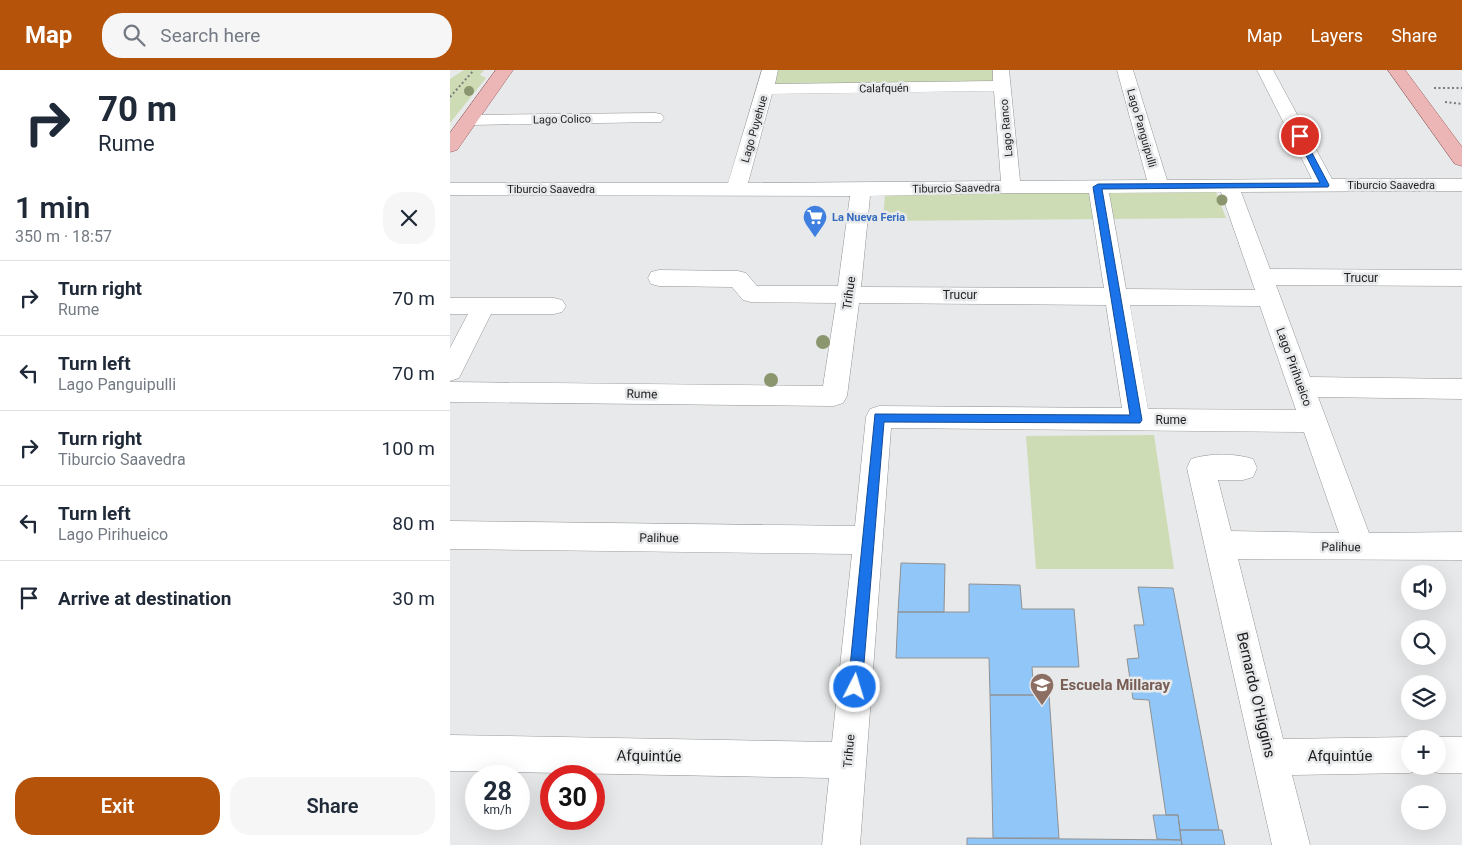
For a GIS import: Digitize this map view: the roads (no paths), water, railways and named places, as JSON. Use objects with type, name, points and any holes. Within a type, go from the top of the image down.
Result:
[{"type":"main road","points":[[450,146],[505,70]]},
{"type":"main road","points":[[1396,70],[1462,160]]},
{"type":"main road","points":[[1409,70],[1462,139]]},
{"type":"street","name":"Lago Puyehue","points":[[737,188],[770,70]]},
{"type":"street","name":"Lago Panguipulli","points":[[1125,70],[1159,187]]},
{"type":"street","points":[[1265,70],[1325,185]]},
{"type":"street","name":"Calafquén","points":[[765,89],[1002,78]]},
{"type":"street","name":"Lago Ranco","points":[[1002,78],[1011,187]]},
{"type":"street","name":"Lago Colico","points":[[470,120],[655,118]]},
{"type":"street","name":"Tiburcio Saavedra","points":[[450,189],[737,188],[861,190],[1011,187],[1462,185]]},
{"type":"street","points":[[1098,187],[1137,420]]},
{"type":"street","name":"Lago Pirihueico","points":[[1229,187],[1359,547]]},
{"type":"street","name":"Trihue","points":[[834,396],[849,294],[861,190]]},
{"type":"street","name":"Trucur","points":[[659,278],[738,279],[751,294],[1115,296],[1462,278]]},
{"type":"street","points":[[450,306],[554,306]]},
{"type":"street","points":[[450,371],[484,306]]},
{"type":"street","points":[[1301,388],[1462,389]]},
{"type":"street","name":"Rume","points":[[450,392],[834,396]]},
{"type":"street","name":"Trihue","points":[[841,845],[879,417]]},
{"type":"street","name":"Rume","points":[[879,417],[1314,421]]},
{"type":"street","name":"Bernardo O'Higgins","points":[[1244,468],[1202,468],[1290,845]]},
{"type":"street","name":"Palihue","points":[[450,535],[868,540]]},
{"type":"street","name":"Palihue","points":[[1220,544],[1359,547],[1462,546]]},
{"type":"street","name":"Afquintúe","points":[[450,753],[848,760]]},
{"type":"street","points":[[1446,755],[1462,755]]},
{"type":"street","name":"Afquintúe","points":[[1270,757],[1401,756]]},
{"type":"place","name":"La Nueva Feria","points":[[815,238]]},
{"type":"place","name":"Escuela Millaray","points":[[1042,706]]}]
